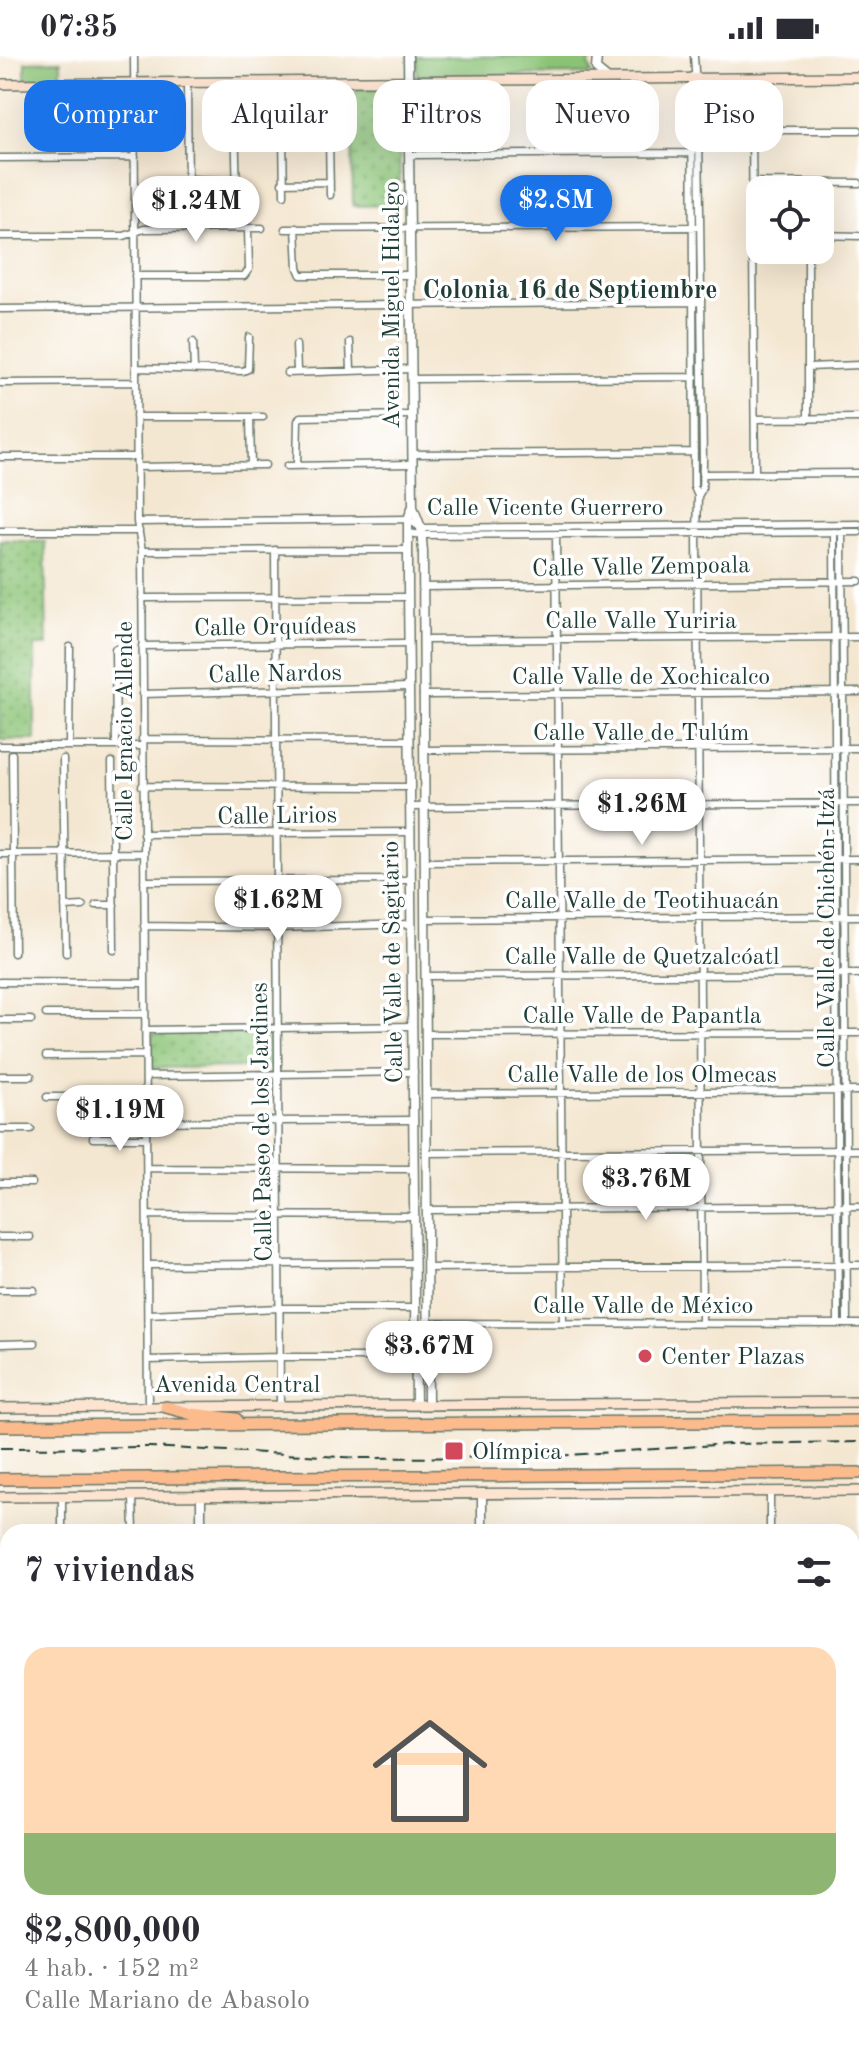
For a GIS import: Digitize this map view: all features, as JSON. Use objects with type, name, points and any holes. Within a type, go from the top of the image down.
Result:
[{"type":"highway","points":[[166,1407],[264,1425]]},
{"type":"highway","name":"Avenida Central","points":[[0,1426],[859,1421]]},
{"type":"highway","points":[[0,1479],[859,1473]]},
{"type":"main road","points":[[409,80],[694,74],[859,77]]},
{"type":"main road","points":[[187,81],[202,81]]},
{"type":"main road","points":[[0,84],[24,83]]},
{"type":"main road","name":"Avenida Central","points":[[0,1408],[859,1402]]},
{"type":"main road","points":[[0,1497],[859,1491]]},
{"type":"street","name":"Calle Ignacio Allende","points":[[134,56],[134,80]]},
{"type":"street","name":"Avenida Miguel Hidalgo","points":[[408,56],[409,80]]},
{"type":"street","points":[[597,56],[596,69],[607,78]]},
{"type":"street","points":[[694,56],[694,80]]},
{"type":"street","points":[[187,81],[188,194]]},
{"type":"street","points":[[783,130],[859,130]]},
{"type":"street","name":"Calle Ignacio Allende","points":[[135,152],[137,522],[142,551],[148,1406]]},
{"type":"street","points":[[236,152],[237,196]]},
{"type":"street","points":[[282,152],[284,195]]},
{"type":"street","points":[[329,152],[330,195]]},
{"type":"street","name":"Avenida Miguel Hidalgo","points":[[410,152],[413,507],[422,532]]},
{"type":"street","points":[[696,152],[694,487],[698,496],[702,1323]]},
{"type":"street","points":[[752,152],[752,176]]},
{"type":"street","points":[[410,155],[692,153],[697,227]]},
{"type":"street","points":[[0,158],[135,157]]},
{"type":"street","points":[[189,179],[237,181]]},
{"type":"street","points":[[282,183],[330,182]]},
{"type":"street","points":[[834,184],[859,183]]},
{"type":"street","points":[[285,229],[697,227]]},
{"type":"street","points":[[0,236],[134,234],[144,229],[262,228]]},
{"type":"street","points":[[296,228],[298,271],[301,275],[411,275]]},
{"type":"street","points":[[135,276],[244,276],[249,269],[248,229]]},
{"type":"street","points":[[834,235],[859,236]]},
{"type":"street","points":[[753,264],[755,474]]},
{"type":"street","points":[[808,264],[808,419]]},
{"type":"street","points":[[0,309],[697,302]]},
{"type":"street","points":[[697,302],[703,475],[698,496]]},
{"type":"street","points":[[136,368],[243,371],[248,369],[249,337]]},
{"type":"street","points":[[193,342],[194,370]]},
{"type":"street","points":[[350,342],[351,371]]},
{"type":"street","points":[[296,345],[297,370]]},
{"type":"street","points":[[808,367],[859,365]]},
{"type":"street","points":[[287,373],[297,370],[702,377]]},
{"type":"street","points":[[0,383],[136,382]]},
{"type":"street","points":[[297,465],[300,417],[411,415]]},
{"type":"street","points":[[136,417],[263,417]]},
{"type":"street","points":[[250,417],[251,465]]},
{"type":"street","points":[[755,419],[859,418]]},
{"type":"street","points":[[287,466],[412,459],[694,452]]},
{"type":"street","points":[[0,457],[137,457]]},
{"type":"street","points":[[138,467],[265,465]]},
{"type":"street","points":[[694,474],[859,473]]},
{"type":"street","name":"Avenida Miguel Hidalgo","points":[[408,519],[413,507]]},
{"type":"street","name":"Calle Vicente Guerrero","points":[[137,522],[408,519],[422,532],[556,534],[859,524]]},
{"type":"street","name":"Calle Valle de Sagitario","points":[[408,519],[416,1405]]},
{"type":"street","points":[[0,531],[139,531]]},
{"type":"street","name":"Calle Valle de Sagitario","points":[[422,532],[428,1405]]},
{"type":"street","name":"Calle Valle de Chichén-Itzá","points":[[838,532],[841,1092],[847,1324]]},
{"type":"street","name":"Calle Vicente Guerrero","points":[[408,533],[859,532]]},
{"type":"street","points":[[556,534],[563,1323]]},
{"type":"street","name":"Calle Paseo de los Jardines","points":[[275,550],[280,1405]]},
{"type":"street","points":[[142,551],[408,550]]},
{"type":"street","name":"Calle Valle Zempoala","points":[[423,587],[859,581]]},
{"type":"street","points":[[142,598],[408,597]]},
{"type":"street","name":"Calle Valle Yuriria","points":[[423,640],[859,637]]},
{"type":"street","name":"Calle Orquídeas","points":[[142,646],[409,643]]},
{"type":"street","points":[[69,746],[70,647]]},
{"type":"street","points":[[115,649],[116,746]]},
{"type":"street","name":"Calle Nardos","points":[[142,694],[409,687]]},
{"type":"street","name":"Calle Valle de Xochicalco","points":[[423,695],[859,692]]},
{"type":"street","points":[[0,746],[116,746],[276,739],[409,740]]},
{"type":"street","name":"Calle Valle de Tulúm","points":[[424,750],[859,748]]},
{"type":"street","points":[[12,754],[14,953]]},
{"type":"street","points":[[63,759],[66,953]]},
{"type":"street","points":[[112,762],[114,950]]},
{"type":"street","points":[[142,786],[409,787]]},
{"type":"street","points":[[410,807],[859,803]]},
{"type":"street","name":"Calle Lirios","points":[[143,834],[411,832]]},
{"type":"street","points":[[0,854],[143,853]]},
{"type":"street","points":[[425,862],[859,859]]},
{"type":"street","points":[[144,881],[412,880]]},
{"type":"street","points":[[96,905],[114,905]]},
{"type":"street","points":[[65,907],[83,906]]},
{"type":"street","name":"Calle Valle de Teotihuacán","points":[[425,919],[859,916]]},
{"type":"street","points":[[144,926],[277,928],[411,924]]},
{"type":"street","name":"Calle Valle de Quetzalcóatl","points":[[426,976],[859,974]]},
{"type":"street","points":[[0,982],[145,983]]},
{"type":"street","points":[[46,1014],[145,1014]]},
{"type":"street","points":[[0,1020],[31,1020]]},
{"type":"street","points":[[145,1030],[413,1026]]},
{"type":"street","name":"Calle Valle de Papantla","points":[[426,1034],[859,1033]]},
{"type":"street","points":[[46,1056],[145,1055]]},
{"type":"street","points":[[146,1076],[414,1072]]},
{"type":"street","points":[[0,1076],[31,1076]]},
{"type":"street","name":"Calle Valle de los Olmecas","points":[[426,1094],[859,1091]]},
{"type":"street","points":[[47,1097],[146,1097]]},
{"type":"street","points":[[146,1122],[414,1120]]},
{"type":"street","points":[[0,1129],[31,1129]]},
{"type":"street","points":[[93,1138],[146,1138]]},
{"type":"street","name":"Calle Valle de Chichén-Itzá","points":[[838,1324],[837,1206],[842,1150]]},
{"type":"street","points":[[426,1153],[859,1150]]},
{"type":"street","points":[[147,1168],[414,1169]]},
{"type":"street","points":[[0,1183],[32,1183]]},
{"type":"street","points":[[427,1210],[859,1206]]},
{"type":"street","points":[[147,1215],[414,1216]]},
{"type":"street","points":[[0,1237],[30,1237]]},
{"type":"street","points":[[148,1265],[414,1263]]},
{"type":"street","points":[[427,1268],[859,1265]]},
{"type":"street","points":[[0,1290],[34,1290]]},
{"type":"street","points":[[148,1314],[280,1308],[415,1308]]},
{"type":"street","name":"Calle Valle de México","points":[[427,1323],[859,1324]]},
{"type":"street","points":[[0,1344],[35,1343]]},
{"type":"street","points":[[148,1360],[416,1357]]},
{"type":"street","points":[[482,1493],[482,1524]]},
{"type":"street","points":[[770,1493],[770,1524]]},
{"type":"street","points":[[201,1496],[201,1524]]},
{"type":"street","points":[[62,1497],[62,1524]]},
{"type":"street","points":[[133,1497],[134,1524]]},
{"type":"green space","points":[[592,56],[589,65],[592,74],[417,76],[417,57]]},
{"type":"green space","points":[[61,61],[61,79],[25,79],[25,62]]},
{"type":"green space","points":[[357,89],[373,89],[373,152],[400,152],[400,205],[353,206],[352,152],[357,152]]},
{"type":"green space","points":[[0,540],[45,542],[47,646],[35,646],[35,740],[0,740]]},
{"type":"green space","points":[[272,1032],[272,1067],[152,1068],[152,1034]]},
{"type":"railway","points":[[0,1448],[149,1447],[362,1458],[540,1457],[729,1444],[859,1442]]},
{"type":"place","name":"Center Plazas","points":[[645,1356]]},
{"type":"place","name":"Olímpica","points":[[454,1451]]},
{"type":"district","name":"Colonia 16 de Septiembre","points":[[570,289]]}]
